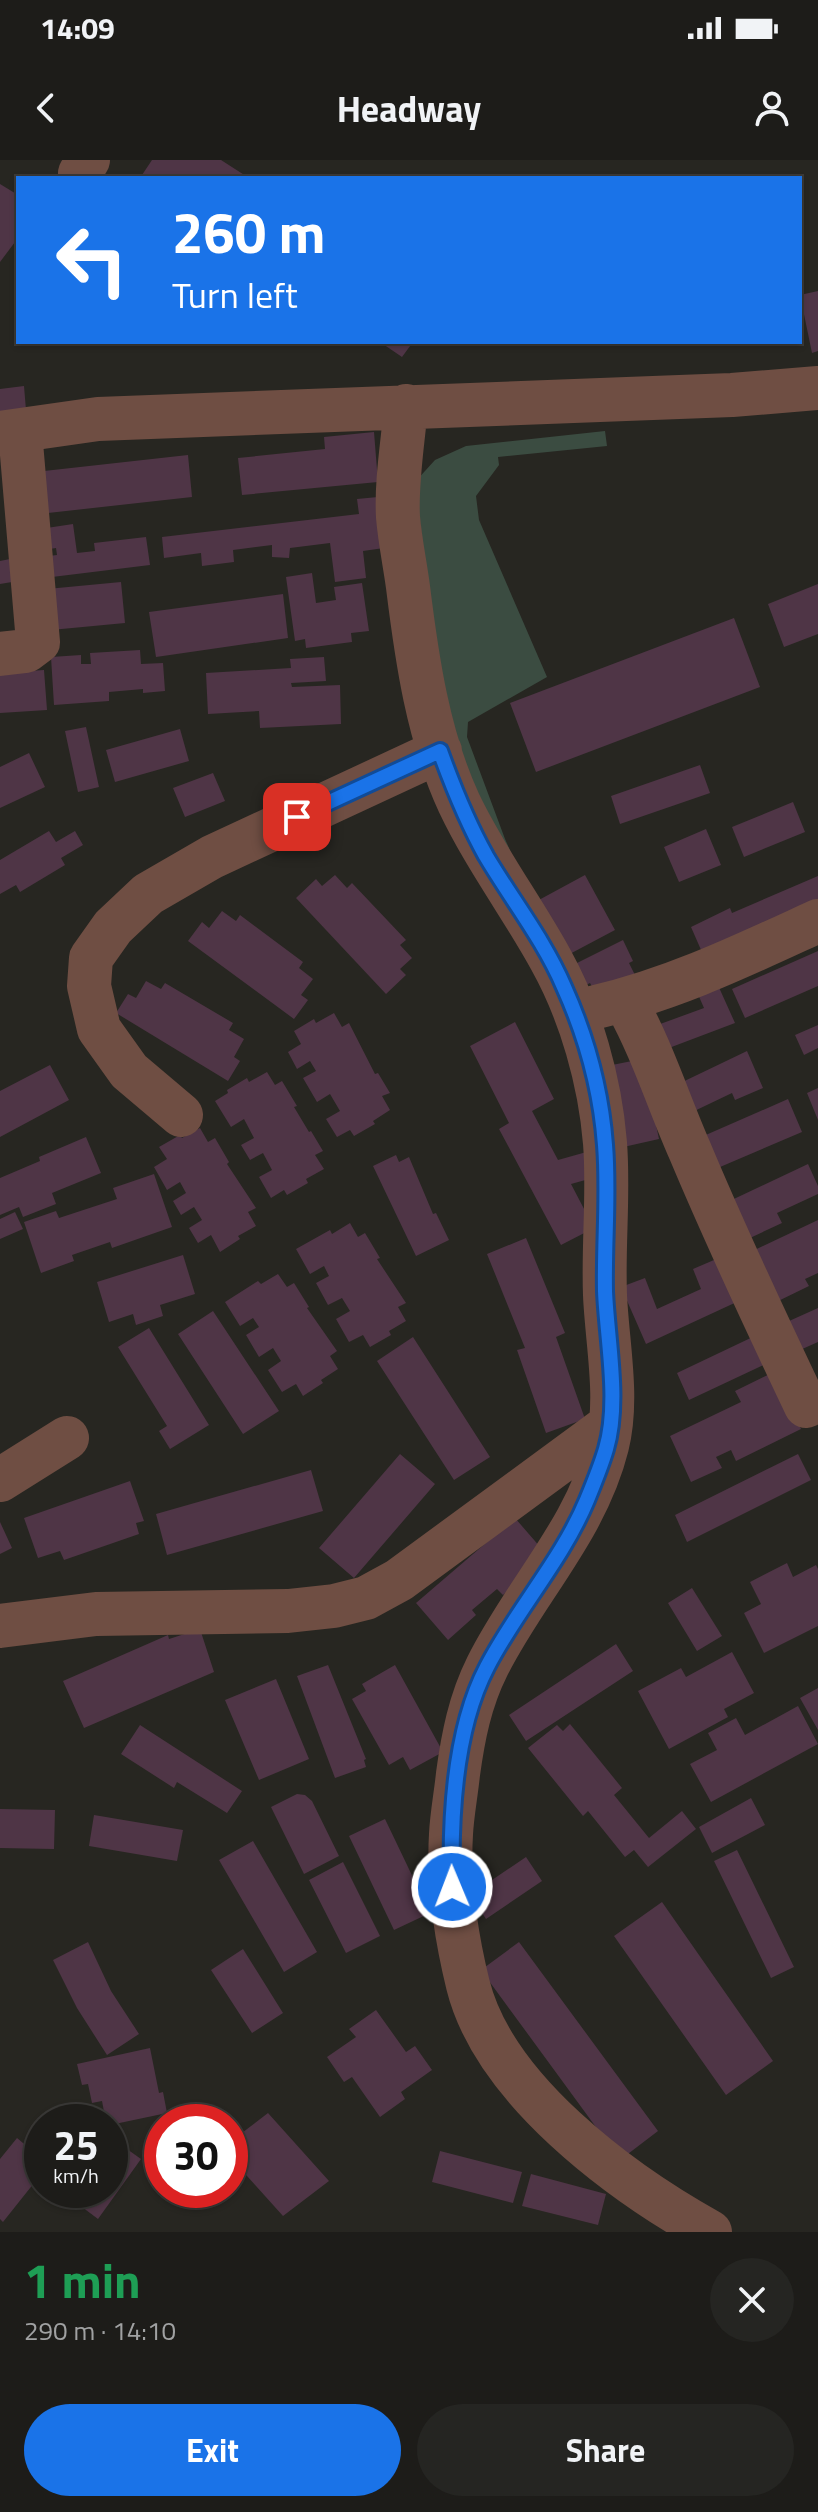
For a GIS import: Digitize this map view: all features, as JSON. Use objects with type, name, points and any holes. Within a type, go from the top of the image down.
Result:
[{"type":"street","points":[[0,654],[26,651],[38,642],[10,432],[98,419],[732,395],[818,388]]},
{"type":"street","points":[[406,406],[398,513],[417,661],[440,751],[458,800],[486,856],[551,960],[575,1012],[601,1105],[605,1146],[605,1290],[611,1381],[607,1447],[586,1503],[555,1561],[486,1668],[466,1720],[451,1834],[452,1887],[470,1991],[486,2029],[519,2080],[563,2127],[600,2158],[710,2232]]},
{"type":"street","points":[[181,1115],[129,1071],[99,1029],[89,986],[91,958],[113,927],[148,894],[212,857],[440,751]]},
{"type":"street","points":[[575,1012],[625,1001],[701,974],[818,921]]},
{"type":"street","points":[[625,1001],[644,1034],[688,1148],[743,1275],[806,1406]]},
{"type":"street","points":[[0,1626],[96,1614],[288,1611],[334,1606],[366,1598],[399,1580],[610,1425]]},
{"type":"street","points":[[0,1480],[67,1438]]},
{"type":"green space","points":[[605,431],[607,446],[498,457],[499,465],[476,496],[479,520],[547,677],[468,722],[467,737],[505,839],[530,895],[522,897],[444,718],[415,482],[435,460],[466,446]]},
{"type":"building","points":[[152,160],[221,160],[246,176],[141,176]]},
{"type":"building","points":[[0,184],[16,194],[16,241],[0,262]]},
{"type":"building","points":[[818,291],[818,351],[812,353],[802,305],[802,295]]},
{"type":"building","points":[[383,344],[412,344],[402,357]]},
{"type":"building","points":[[24,386],[26,410],[0,413],[0,389]]},
{"type":"building","points":[[374,432],[378,482],[242,495],[238,458],[325,449],[324,437]]},
{"type":"building","points":[[188,455],[192,497],[48,513],[44,471]]},
{"type":"building","points":[[378,497],[384,548],[363,551],[366,578],[335,582],[330,543],[290,548],[289,558],[272,557],[272,545],[233,550],[234,562],[202,566],[201,553],[164,558],[162,537],[359,514],[357,499]]},
{"type":"building","points":[[73,524],[77,553],[95,551],[94,543],[146,537],[150,565],[52,577],[49,556],[57,555],[56,548],[43,550],[40,529]]},
{"type":"building","points":[[10,559],[12,582],[0,584],[0,561]]},
{"type":"building","points":[[312,573],[316,603],[336,600],[334,587],[362,583],[369,631],[351,633],[352,642],[306,648],[305,639],[295,641],[286,577]]},
{"type":"building","points":[[121,582],[125,623],[51,630],[47,589]]},
{"type":"building","points":[[818,584],[818,634],[784,647],[768,604]]},
{"type":"building","points":[[283,594],[288,638],[156,657],[149,612]]},
{"type":"building","points":[[734,618],[760,687],[536,772],[510,703]]},
{"type":"building","points":[[140,650],[141,664],[163,663],[165,691],[109,692],[109,701],[54,705],[51,657],[81,655],[81,664],[91,664],[90,653]]},
{"type":"building","points":[[324,657],[326,681],[291,683],[292,687],[340,685],[341,724],[260,728],[259,711],[208,714],[206,673],[291,668],[290,659]]},
{"type":"building","points":[[44,670],[47,710],[0,713],[0,673]]},
{"type":"building","points":[[86,727],[99,787],[78,792],[65,731]]},
{"type":"building","points":[[180,729],[189,761],[115,782],[106,750]]},
{"type":"building","points":[[29,753],[45,787],[0,808],[0,767]]},
{"type":"building","points":[[700,765],[710,793],[620,824],[611,796]]},
{"type":"building","points":[[213,773],[225,801],[185,817],[173,788]]},
{"type":"building","points":[[793,802],[805,832],[744,857],[732,827]]},
{"type":"building","points":[[706,829],[721,865],[679,882],[664,847]]},
{"type":"building","points":[[49,831],[56,842],[75,831],[83,845],[61,858],[65,865],[20,892],[16,885],[0,894],[0,860]]},
{"type":"building","points":[[335,875],[347,888],[352,883],[406,940],[400,945],[412,958],[400,969],[406,975],[386,994],[296,898],[316,879],[322,886]]},
{"type":"building","points":[[585,875],[615,930],[566,956],[537,901]]},
{"type":"building","points":[[818,876],[818,910],[705,959],[691,927],[730,908],[732,913]]},
{"type":"building","points":[[222,911],[236,921],[240,915],[303,962],[299,968],[313,979],[301,995],[308,1000],[294,1019],[188,941],[202,922],[209,928]]},
{"type":"building","points":[[623,940],[633,961],[629,963],[635,975],[596,994],[590,983],[582,987],[571,966]]},
{"type":"building","points":[[818,951],[818,986],[745,1018],[732,989]]},
{"type":"building","points":[[146,981],[161,989],[165,983],[233,1023],[229,1030],[244,1039],[234,1057],[240,1061],[228,1081],[116,1013],[128,994],[136,998]]},
{"type":"building","points":[[717,983],[735,1023],[661,1051],[652,1027],[704,1008],[697,992]]},
{"type":"building","points":[[334,1013],[342,1027],[349,1023],[375,1074],[378,1073],[390,1093],[382,1096],[390,1110],[373,1121],[375,1124],[354,1136],[350,1130],[337,1137],[326,1119],[340,1111],[330,1094],[317,1102],[303,1078],[316,1071],[310,1061],[297,1069],[288,1052],[301,1044],[294,1031],[314,1019],[316,1023]]},
{"type":"building","points":[[515,1022],[554,1099],[532,1111],[558,1160],[590,1151],[589,1179],[571,1184],[594,1228],[561,1245],[499,1129],[509,1123],[470,1046]]},
{"type":"building","points":[[818,1025],[818,1048],[804,1055],[795,1035]]},
{"type":"building","points":[[747,1051],[763,1088],[735,1100],[732,1093],[686,1115],[672,1087]]},
{"type":"building","points":[[642,1059],[659,1139],[619,1148],[602,1067]]},
{"type":"building","points":[[50,1065],[69,1100],[0,1137],[0,1091]]},
{"type":"building","points":[[267,1072],[275,1085],[282,1081],[297,1106],[294,1107],[323,1151],[315,1155],[324,1169],[287,1195],[284,1190],[271,1198],[259,1177],[272,1170],[263,1153],[250,1160],[241,1145],[254,1138],[244,1119],[231,1127],[215,1101],[247,1078],[249,1082]]},
{"type":"building","points":[[818,1088],[818,1120],[807,1093]]},
{"type":"building","points":[[788,1099],[802,1132],[706,1173],[692,1141]]},
{"type":"building","points":[[200,1128],[208,1142],[215,1138],[229,1162],[227,1164],[256,1208],[248,1212],[256,1226],[238,1236],[240,1239],[220,1252],[211,1235],[198,1243],[189,1228],[202,1220],[194,1207],[181,1215],[173,1201],[186,1193],[180,1182],[167,1190],[154,1167],[167,1159],[159,1147]]},
{"type":"building","points":[[86,1137],[101,1173],[52,1193],[56,1204],[23,1217],[19,1207],[0,1215],[0,1178]]},
{"type":"building","points":[[396,1155],[399,1162],[409,1157],[433,1214],[436,1213],[449,1240],[416,1256],[373,1166]]},
{"type":"building","points":[[808,1164],[818,1186],[818,1194],[777,1213],[782,1223],[737,1244],[719,1206]]},
{"type":"building","points":[[154,1174],[172,1227],[112,1248],[110,1242],[72,1255],[74,1261],[41,1273],[24,1222],[56,1211],[59,1218],[117,1199],[113,1188]]},
{"type":"building","points":[[15,1212],[23,1229],[0,1239],[0,1219]]},
{"type":"building","points":[[818,1220],[818,1273],[805,1279],[809,1286],[768,1306],[744,1255]]},
{"type":"building","points":[[350,1223],[358,1237],[365,1233],[380,1258],[377,1259],[406,1303],[398,1307],[406,1321],[389,1331],[391,1335],[370,1347],[363,1335],[349,1342],[336,1319],[350,1311],[342,1298],[328,1305],[316,1283],[329,1276],[324,1266],[310,1274],[296,1249]]},
{"type":"building","points":[[526,1238],[565,1333],[556,1337],[585,1419],[546,1433],[517,1350],[525,1348],[487,1254]]},
{"type":"building","points":[[183,1255],[195,1294],[160,1305],[163,1316],[136,1325],[133,1314],[109,1322],[97,1282]]},
{"type":"building","points":[[721,1257],[741,1300],[646,1344],[621,1287],[645,1278],[657,1309],[701,1289],[693,1269]]},
{"type":"building","points":[[278,1274],[287,1287],[294,1283],[337,1351],[330,1356],[338,1369],[303,1396],[296,1384],[282,1392],[268,1370],[281,1361],[273,1348],[259,1357],[246,1335],[259,1327],[253,1318],[240,1326],[225,1302],[258,1281],[261,1284]]},
{"type":"building","points":[[818,1308],[818,1342],[791,1354],[778,1326]]},
{"type":"building","points":[[213,1311],[279,1411],[243,1434],[178,1334]]},
{"type":"building","points":[[149,1328],[209,1425],[170,1449],[159,1431],[167,1426],[118,1347]]},
{"type":"building","points":[[759,1334],[772,1361],[689,1400],[677,1373]]},
{"type":"building","points":[[413,1337],[490,1457],[454,1480],[377,1361]]},
{"type":"building","points":[[774,1372],[801,1429],[736,1461],[731,1450],[716,1457],[722,1468],[691,1482],[670,1436],[741,1402],[735,1391]]},
{"type":"building","points":[[400,1454],[435,1484],[354,1578],[319,1548]]},
{"type":"building","points":[[798,1454],[811,1480],[687,1542],[675,1515]]},
{"type":"building","points":[[311,1470],[323,1511],[167,1555],[156,1514]]},
{"type":"building","points":[[130,1481],[144,1521],[136,1523],[139,1534],[64,1560],[60,1551],[38,1558],[24,1518]]},
{"type":"building","points":[[515,1518],[541,1548],[530,1572],[503,1595],[497,1589],[472,1610],[476,1615],[448,1640],[416,1603]]},
{"type":"building","points":[[0,1522],[12,1548],[0,1554]]},
{"type":"building","points":[[787,1563],[793,1577],[816,1565],[818,1569],[818,1626],[764,1653],[744,1613],[761,1604],[750,1582]]},
{"type":"building","points":[[692,1588],[722,1636],[697,1651],[668,1603]]},
{"type":"building","points":[[200,1629],[214,1672],[84,1728],[63,1681],[168,1635],[169,1639]]},
{"type":"building","points":[[616,1644],[633,1671],[526,1741],[509,1715]]},
{"type":"building","points":[[732,1652],[754,1693],[724,1709],[728,1717],[669,1749],[638,1691],[681,1668],[686,1677]]},
{"type":"building","points":[[328,1665],[366,1759],[366,1767],[335,1778],[297,1676]]},
{"type":"building","points":[[395,1665],[443,1752],[410,1770],[403,1757],[389,1765],[352,1699],[366,1691],[362,1684]]},
{"type":"building","points":[[276,1679],[309,1759],[259,1780],[225,1700]]},
{"type":"building","points":[[818,1688],[818,1730],[800,1698]]},
{"type":"building","points":[[798,1706],[818,1744],[711,1802],[690,1764],[717,1750],[708,1733],[736,1718],[745,1735]]},
{"type":"building","points":[[570,1724],[622,1788],[614,1795],[649,1838],[682,1811],[696,1829],[648,1867],[634,1850],[625,1857],[588,1811],[583,1816],[528,1748],[557,1725],[563,1731]]},
{"type":"building","points":[[140,1725],[242,1791],[227,1813],[177,1782],[174,1788],[121,1754]]},
{"type":"building","points":[[297,1794],[305,1795],[312,1801],[339,1856],[304,1874],[271,1807]]},
{"type":"building","points":[[751,1798],[765,1825],[712,1853],[699,1827]]},
{"type":"building","points":[[0,1809],[55,1810],[54,1849],[0,1848]]},
{"type":"building","points":[[94,1815],[183,1830],[177,1861],[89,1846]]},
{"type":"building","points":[[385,1819],[430,1913],[394,1930],[349,1836]]},
{"type":"building","points":[[253,1841],[317,1952],[284,1972],[219,1860]]},
{"type":"building","points":[[737,1850],[794,1967],[771,1978],[714,1861]]},
{"type":"building","points":[[526,1857],[542,1881],[486,1919],[470,1895]]},
{"type":"building","points":[[343,1862],[380,1936],[346,1953],[309,1880]]},
{"type":"building","points":[[662,1902],[773,2061],[726,2095],[614,1936]]},
{"type":"building","points":[[88,1942],[111,1991],[139,2034],[107,2055],[77,2008],[53,1960]]},
{"type":"building","points":[[519,1942],[658,2131],[620,2160],[481,1970]]},
{"type":"building","points":[[243,1949],[283,2013],[252,2033],[211,1970]]},
{"type":"building","points":[[376,2010],[406,2052],[415,2046],[432,2070],[401,2092],[405,2099],[380,2117],[352,2077],[344,2082],[327,2057],[356,2037],[349,2029]]},
{"type":"building","points":[[150,2048],[159,2093],[163,2092],[165,2104],[144,2104],[144,2118],[128,2121],[128,2104],[92,2103],[88,2084],[82,2085],[77,2064]]},
{"type":"building","points":[[268,2113],[329,2181],[283,2216],[248,2177],[248,2128]]},
{"type":"building","points":[[17,2138],[24,2144],[24,2196],[3,2222],[0,2219],[0,2159]]},
{"type":"building","points":[[128,2150],[141,2159],[128,2177]]},
{"type":"building","points":[[440,2151],[522,2172],[513,2203],[432,2182]]},
{"type":"building","points":[[531,2174],[606,2194],[598,2225],[522,2206]]},
{"type":"building","points":[[83,2208],[106,2208],[98,2219]]},
{"type":"route","points":[[297,817],[440,751],[458,800],[486,856],[563,984],[589,1056],[601,1105],[605,1146],[605,1290],[611,1381],[607,1447],[586,1503],[555,1561],[486,1668],[466,1720],[451,1834],[452,1887]]}]
